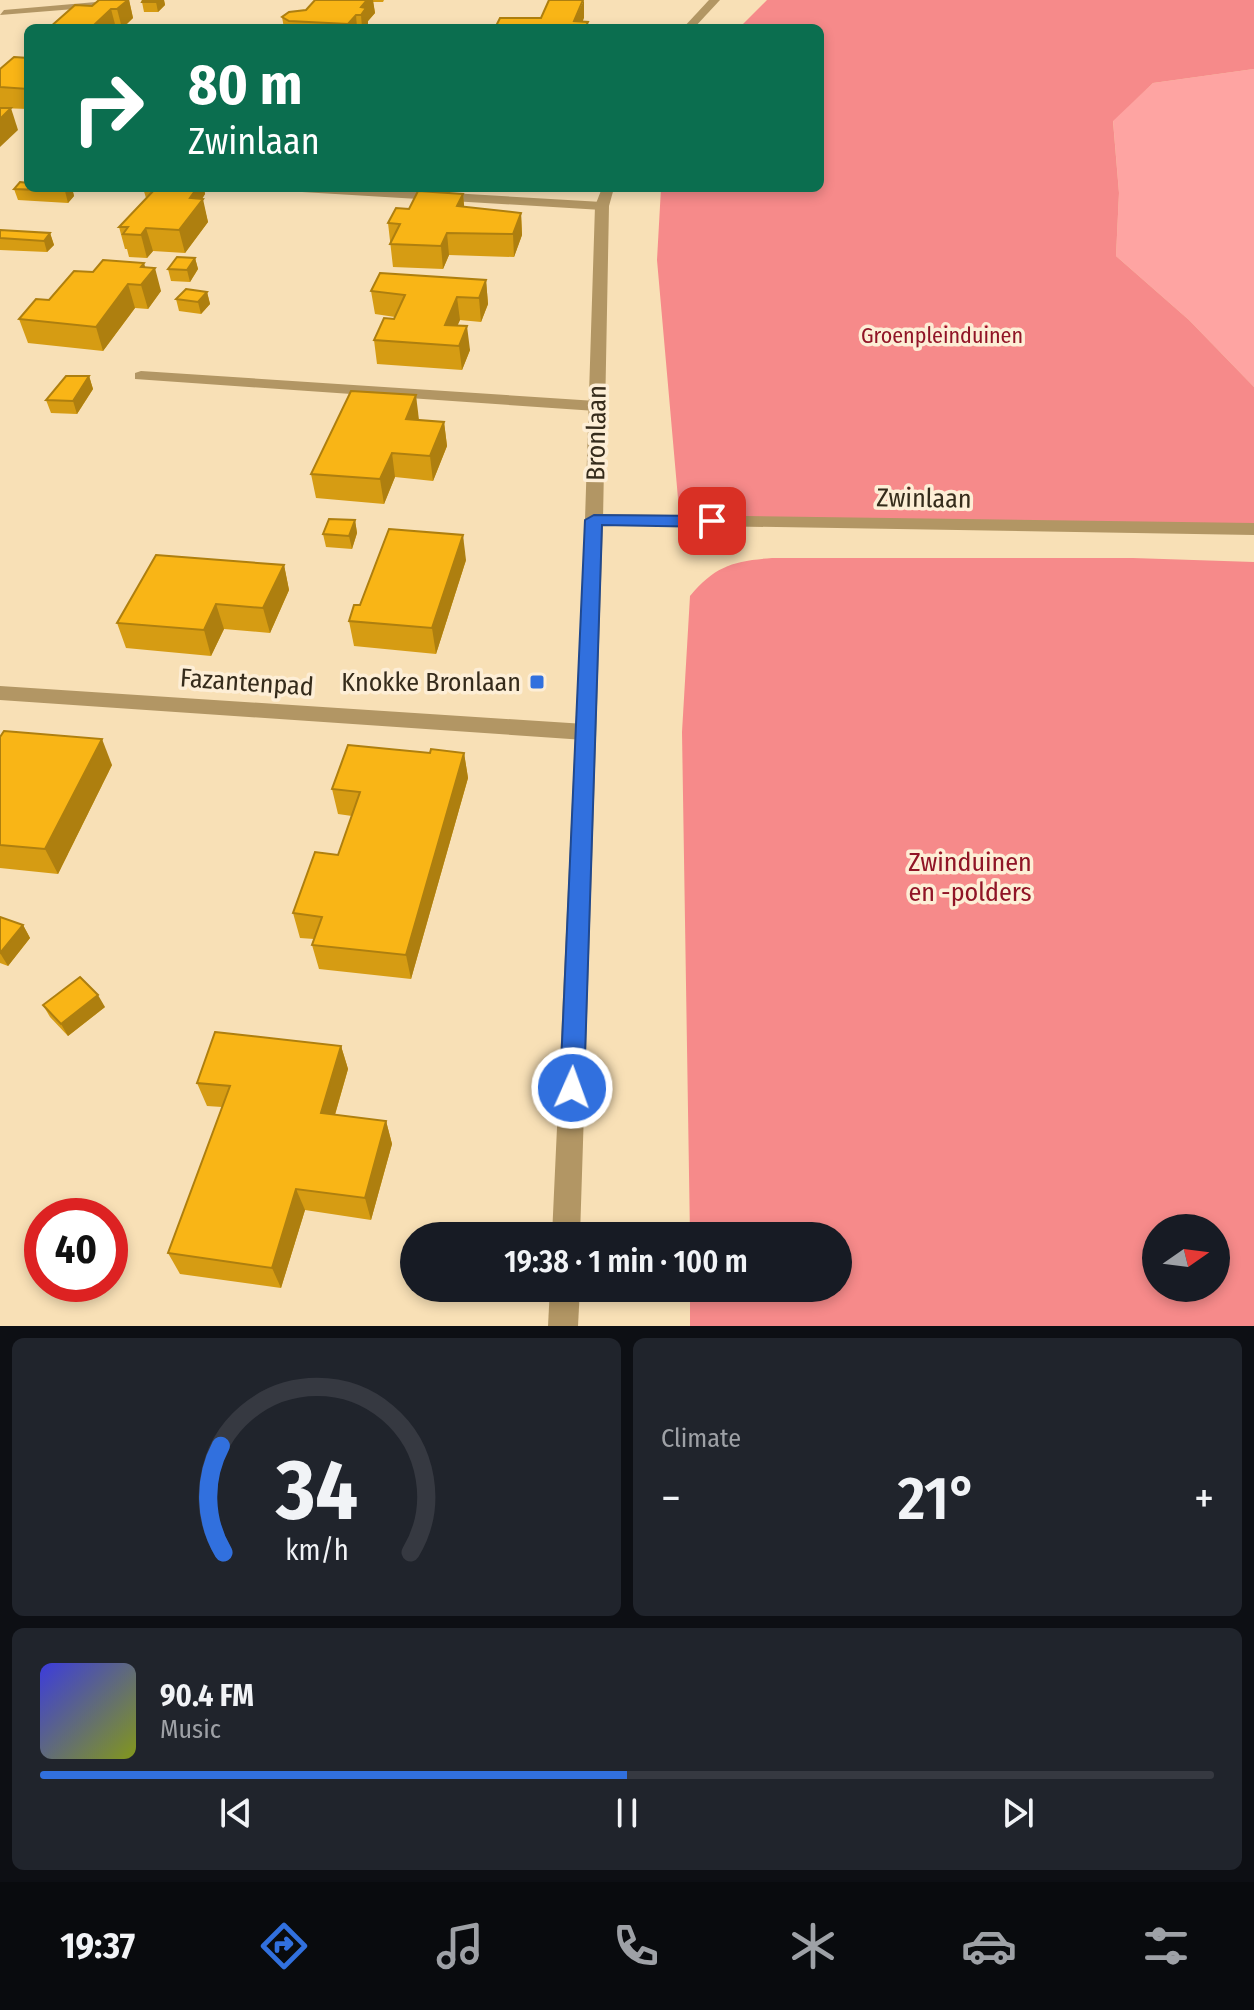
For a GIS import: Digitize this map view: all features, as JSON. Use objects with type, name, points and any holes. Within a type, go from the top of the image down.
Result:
[{"type":"street","points":[[692,24],[714,0]]},
{"type":"street","points":[[1,12],[122,2]]},
{"type":"street","name":"Bronlaan","points":[[437,192],[605,197],[567,1222]]},
{"type":"street","points":[[141,376],[596,406]]},
{"type":"street","name":"Zwinlaan","points":[[594,520],[1254,529]]},
{"type":"street","name":"Fazantenpad","points":[[0,693],[585,732]]},
{"type":"street","points":[[563,1326],[564,1302]]},
{"type":"shaded area","points":[[1254,69],[1254,387],[1189,320],[1116,256],[1119,193],[1113,120],[1153,83]]},
{"type":"green space","name":"Groenpleinduinen","points":[[767,0],[1254,0],[1254,69],[1153,83],[1113,121],[1119,193],[1116,256],[1189,320],[1254,387],[1254,529],[680,521],[657,260],[661,192],[824,192],[824,24],[743,24]]},
{"type":"green space","name":"Zwinduinen en -polders","points":[[772,558],[1133,558],[1254,562],[1254,1326],[690,1326],[690,1302],[852,1302],[852,1222],[690,1222],[682,732],[690,596],[708,578],[736,563]]},
{"type":"building","points":[[99,0],[128,0],[117,9],[111,9],[95,24],[54,24],[75,5],[92,6]]},
{"type":"building","points":[[315,0],[367,0],[361,7],[366,8],[361,15],[356,15],[348,24],[289,21],[282,17],[289,12],[306,10]]},
{"type":"building","points":[[549,0],[583,0],[574,21],[588,22],[497,24],[500,18],[541,18]]},
{"type":"building","points":[[14,57],[24,58],[24,89],[0,87],[0,69]]},
{"type":"building","points":[[0,108],[11,108],[0,119]]},
{"type":"building","points":[[20,182],[24,182],[24,189],[14,189]]},
{"type":"building","points":[[152,192],[194,192],[190,198],[203,199],[179,230],[146,228],[141,235],[123,234],[128,227],[119,227]]},
{"type":"building","points":[[418,192],[433,192],[463,194],[457,206],[521,213],[513,234],[447,233],[441,246],[390,244],[400,224],[388,223],[396,208],[409,209]]},
{"type":"building","points":[[0,230],[50,233],[44,241],[0,238]]},
{"type":"building","points":[[177,257],[195,258],[187,270],[168,269]]},
{"type":"building","points":[[103,260],[144,263],[141,267],[155,268],[141,285],[128,284],[96,327],[19,319],[36,299],[49,300],[74,271],[93,272]]},
{"type":"building","points":[[380,273],[486,280],[479,298],[457,297],[445,325],[467,326],[459,346],[374,340],[384,318],[394,319],[405,295],[371,291]]},
{"type":"building","points":[[186,289],[207,292],[198,302],[176,299]]},
{"type":"building","points":[[66,376],[89,376],[73,401],[46,400]]},
{"type":"building","points":[[351,391],[416,395],[406,419],[444,422],[430,456],[392,453],[380,479],[311,474]]},
{"type":"building","points":[[329,519],[355,520],[349,536],[323,534]]},
{"type":"building","points":[[389,529],[463,535],[432,628],[349,621],[354,605],[360,605]]},
{"type":"building","points":[[156,555],[284,565],[263,608],[216,604],[204,630],[117,623]]},
{"type":"building","points":[[4,731],[102,739],[45,849],[0,845],[0,737]]},
{"type":"building","points":[[348,745],[464,753],[406,955],[312,945],[322,917],[293,913],[315,852],[338,855],[360,792],[332,789]]},
{"type":"building","points":[[0,917],[23,925],[0,953]]},
{"type":"building","points":[[80,977],[98,995],[61,1024],[43,1005]]},
{"type":"building","points":[[215,1032],[341,1046],[321,1113],[386,1121],[365,1198],[296,1189],[272,1268],[168,1253],[230,1086],[197,1083]]},
{"type":"place","name":"Knokke Bronlaan","points":[[537,682]]},
{"type":"route","points":[[572,1088],[594,520],[712,521]]}]
